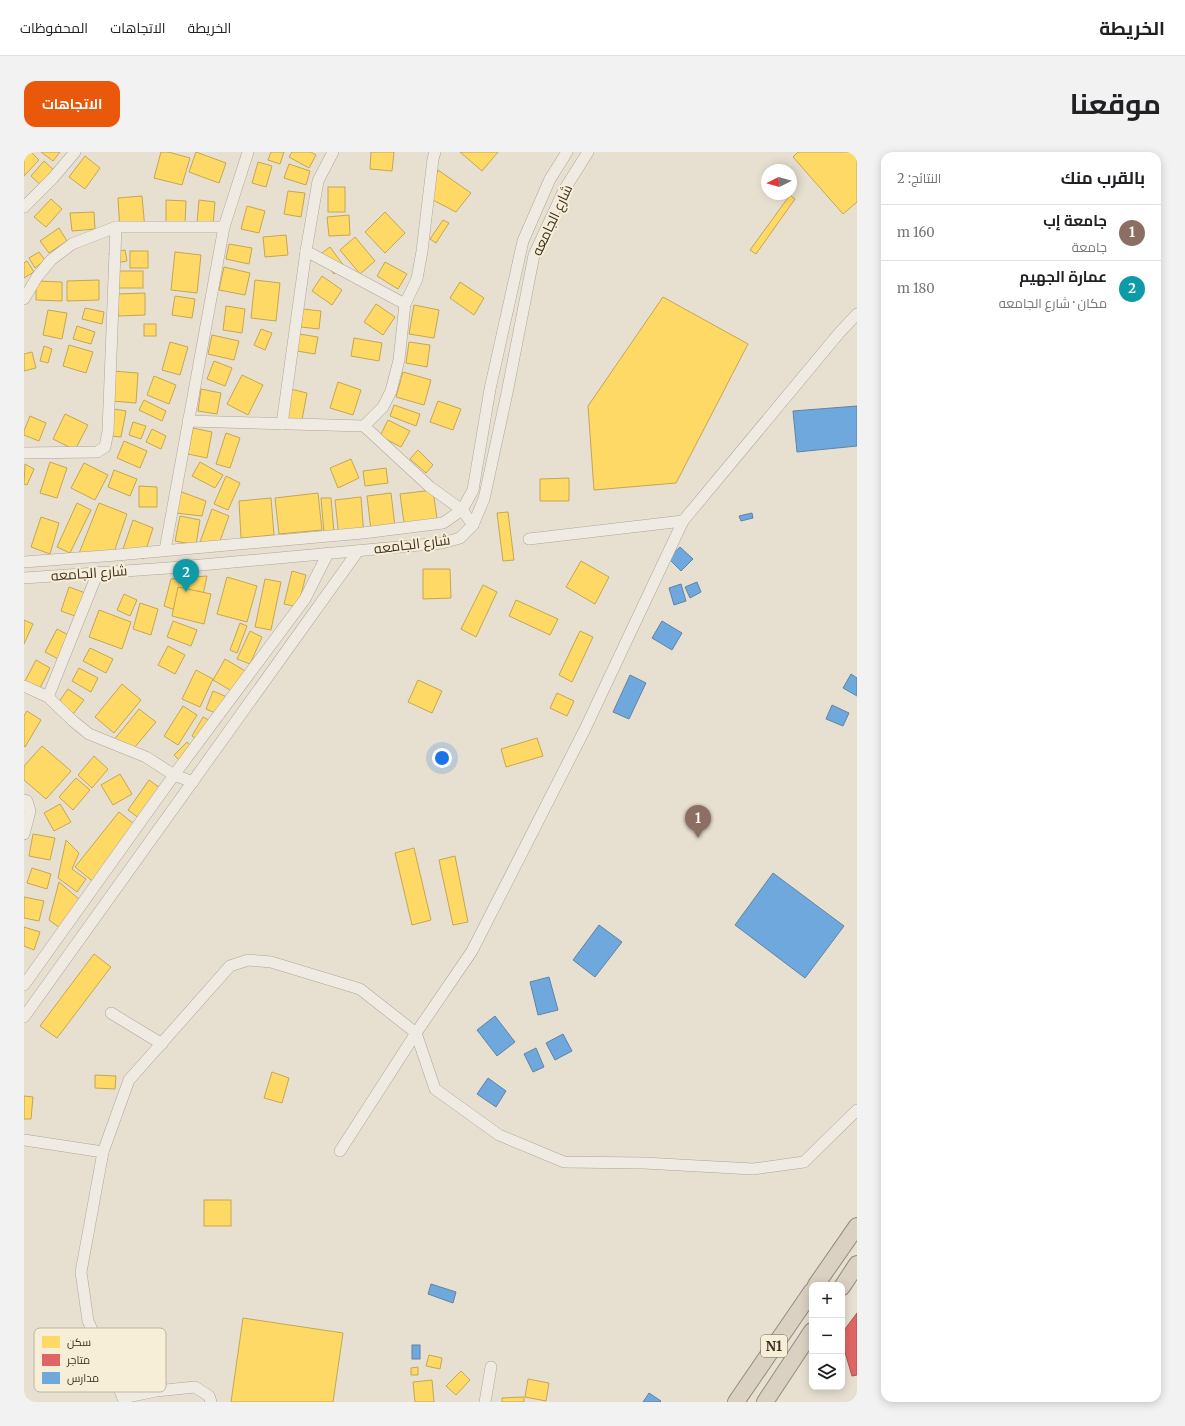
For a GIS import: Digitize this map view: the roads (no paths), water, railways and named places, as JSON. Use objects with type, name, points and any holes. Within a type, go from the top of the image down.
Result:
[{"type":"highway","points":[[818,1282],[857,1226]]},
{"type":"highway","points":[[845,1282],[857,1264]]},
{"type":"highway","name":"N1","points":[[736,1402],[809,1295]]},
{"type":"highway","name":"N1","points":[[765,1402],[809,1336]]},
{"type":"street","points":[[24,207],[53,178],[75,152]]},
{"type":"street","points":[[165,550],[224,227],[248,152]]},
{"type":"street","points":[[282,424],[306,251],[318,181],[333,152]]},
{"type":"street","points":[[364,426],[383,407],[391,391],[399,360],[405,304],[416,279],[422,251],[435,152]]},
{"type":"street","name":"شارع الجامعه","points":[[24,562],[363,533],[443,523],[462,510],[473,490],[490,389],[523,241],[550,179],[567,152]]},
{"type":"street","name":"شارع الجامعه","points":[[24,578],[168,568],[442,543],[460,538],[473,524],[484,499],[534,255],[564,190],[588,152]]},
{"type":"street","points":[[24,299],[37,277],[51,260],[72,244],[116,227],[224,227]]},
{"type":"street","points":[[24,453],[97,452],[105,446],[108,431],[116,227]]},
{"type":"street","points":[[306,251],[405,304]]},
{"type":"street","points":[[340,1151],[416,1033],[472,951],[585,729],[683,521],[840,332],[857,314]]},
{"type":"street","points":[[188,421],[364,426],[430,486],[462,510],[473,524]]},
{"type":"street","points":[[530,539],[683,521]]},
{"type":"street","points":[[24,1017],[358,550]]},
{"type":"street","points":[[24,985],[174,775],[305,599],[328,553]]},
{"type":"street","points":[[48,697],[98,572]]},
{"type":"street","points":[[24,686],[48,697],[73,722],[89,734],[146,757],[174,775],[193,782]]},
{"type":"street","points":[[24,800],[27,802],[30,811],[24,834]]},
{"type":"street","points":[[91,1328],[88,1321],[81,1272],[103,1152],[130,1080],[230,966],[248,960],[271,962],[360,988],[416,1033],[435,1089],[499,1135],[564,1162],[644,1163],[753,1170],[804,1162],[857,1110]]},
{"type":"street","points":[[111,1013],[162,1044]]},
{"type":"street","points":[[24,1140],[103,1152]]},
{"type":"street","points":[[486,1402],[491,1367]]},
{"type":"street","points":[[166,1390],[194,1387],[209,1396],[211,1402]]},
{"type":"street","points":[[124,1400],[152,1392]]},
{"type":"place","name":"عمارة الجهيم","points":[[186,592]]},
{"type":"place","name":"جامعة إب","points":[[698,838]]}]
